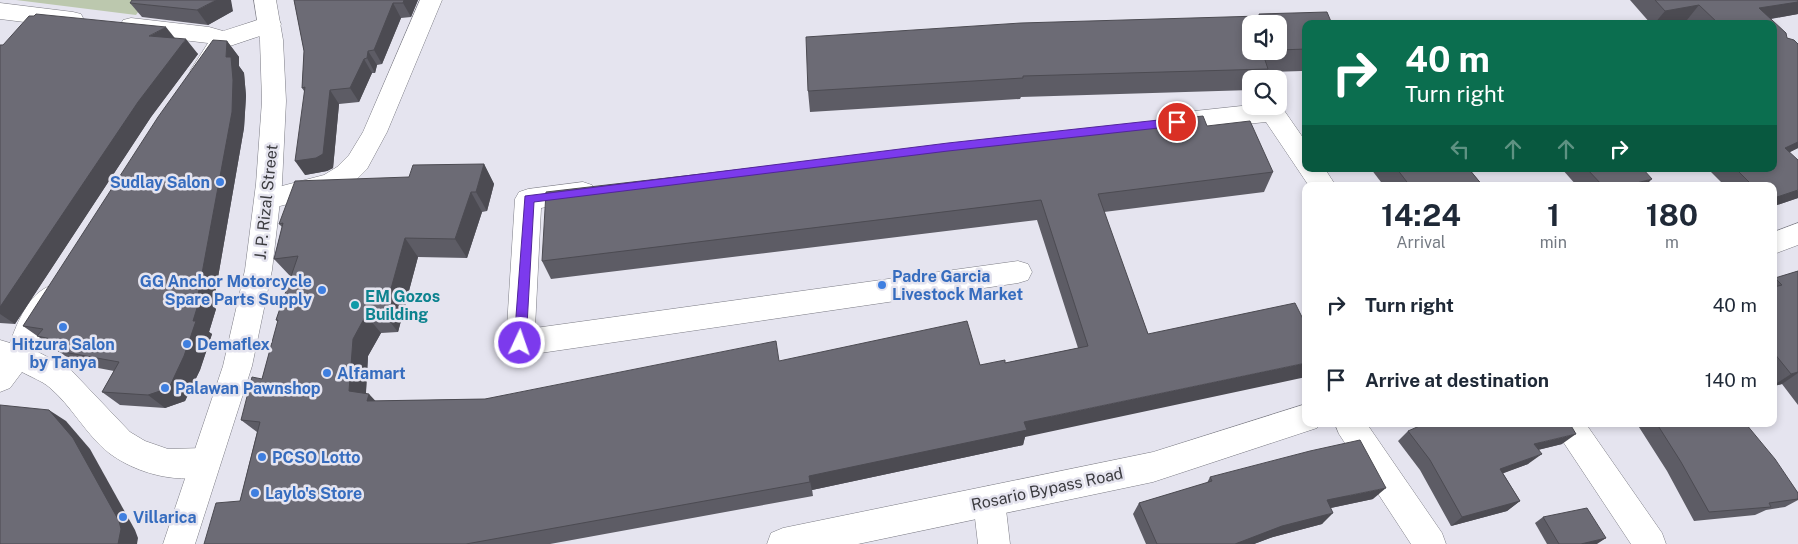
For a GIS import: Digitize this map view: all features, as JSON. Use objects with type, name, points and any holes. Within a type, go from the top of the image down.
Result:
[{"type":"main road","points":[[268,199],[331,184],[340,180],[358,163],[372,138],[431,0]]},
{"type":"main road","points":[[0,11],[209,35],[222,40]]},
{"type":"main road","points":[[191,86],[221,45],[222,40],[268,12]]},
{"type":"main road","name":"J. P. Rizal Street","points":[[179,544],[204,463],[231,386],[245,336],[257,280],[268,199],[274,92],[268,12]]},
{"type":"main road","points":[[1144,126],[1272,112],[1302,156]]},
{"type":"main road","points":[[606,189],[528,199],[520,343],[1018,272]]},
{"type":"main road","points":[[1777,242],[1798,234]]},
{"type":"main road","points":[[5,363],[21,351],[29,329],[65,274]]},
{"type":"main road","points":[[5,363],[38,365],[59,377],[119,442],[135,452],[168,464],[204,463]]},
{"type":"main road","name":"Rosario Bypass Road","points":[[783,544],[1153,467],[1302,419]]},
{"type":"main road","points":[[1352,427],[1430,544]]},
{"type":"main road","points":[[1571,427],[1650,544]]},
{"type":"main road","points":[[989,501],[994,544]]},
{"type":"green space","points":[[16,0],[147,0],[136,15]]},
{"type":"building","points":[[132,0],[216,0],[197,10],[130,3]]},
{"type":"building","points":[[294,0],[404,0],[403,3],[393,3],[374,50],[368,51],[367,58],[364,59],[350,88],[330,90],[323,154],[316,158],[295,161],[305,87],[302,88],[304,51]]},
{"type":"building","points":[[1655,0],[1798,0],[1798,2],[1759,8],[1772,20],[1715,20],[1699,5],[1665,11]]},
{"type":"building","points":[[1327,12],[1330,20],[1302,20],[1302,49],[1287,50],[1287,15],[1260,15]]},
{"type":"building","points":[[36,14],[166,27],[149,36],[186,39],[138,102],[0,307],[0,45],[3,45],[29,16]]},
{"type":"building","points":[[1242,17],[1242,60],[1265,60],[1268,69],[1023,76],[1023,78],[808,91],[806,37],[1021,23]]},
{"type":"building","points":[[1777,25],[1786,33],[1787,38],[1794,40],[1798,44],[1798,142],[1785,148],[1798,160],[1798,190],[1777,197],[1777,182],[1749,182],[1739,172],[1777,172]]},
{"type":"building","points":[[213,40],[227,41],[226,57],[231,57],[233,80],[232,112],[198,295],[201,295],[193,321],[196,321],[184,356],[169,388],[148,395],[102,392],[119,362],[58,351],[65,342],[37,336],[43,329],[23,326],[158,117]]},
{"type":"building","points":[[1203,116],[1207,126],[1250,121],[1273,172],[1098,194],[1148,334],[1295,303],[1302,317],[1302,364],[1024,422],[1027,430],[809,476],[810,482],[466,544],[204,544],[216,503],[240,501],[260,422],[241,420],[252,377],[262,379],[278,320],[276,320],[298,256],[274,259],[283,223],[279,224],[295,181],[409,177],[413,165],[484,164],[476,192],[471,192],[455,239],[405,238],[384,314],[366,315],[353,339],[349,391],[369,394],[367,401],[485,399],[776,341],[779,361],[967,321],[980,365],[1005,360],[1005,363],[1088,346],[1041,200],[542,261],[546,192]]},
{"type":"building","points":[[1399,172],[1471,172],[1480,182],[1407,182]]},
{"type":"building","points":[[1590,172],[1646,172],[1652,179],[1640,182],[1599,182]]},
{"type":"building","points":[[1798,271],[1798,372],[1791,374],[1777,357],[1777,286],[1782,285],[1777,277]]},
{"type":"building","points":[[0,405],[49,410],[73,438],[119,521],[121,529],[118,544],[0,544]]},
{"type":"building","points":[[1417,427],[1572,427],[1576,434],[1534,444],[1542,454],[1500,469],[1520,501],[1462,517],[1430,460],[1408,431]]},
{"type":"building","points":[[1659,427],[1748,427],[1775,459],[1798,493],[1798,499],[1769,503],[1771,507],[1709,512]]},
{"type":"building","points":[[1360,440],[1386,488],[1327,500],[1333,513],[1282,526],[1235,544],[1157,544],[1139,503],[1212,481],[1210,477]]},
{"type":"building","points":[[1587,508],[1606,538],[1581,544],[1559,544],[1543,517]]},
{"type":"place","name":"Sudlay Salon","points":[[220,182]]},
{"type":"place","name":"Padre Garcia Livestock Market","points":[[882,285]]},
{"type":"place","name":"GG Anchor Motorcycle Spare Parts Supply","points":[[322,290]]},
{"type":"place","name":"EM Gozos Building","points":[[355,305]]},
{"type":"place","name":"Hitzura Salon by Tanya","points":[[63,327]]},
{"type":"place","name":"Demaflex","points":[[187,344]]},
{"type":"place","name":"Alfamart","points":[[327,373]]},
{"type":"place","name":"Palawan Pawnshop","points":[[165,388]]},
{"type":"place","name":"PCSO Lotto","points":[[262,457]]},
{"type":"place","name":"Laylo's Store","points":[[255,493]]},
{"type":"place","name":"Villarica","points":[[123,517]]},
{"type":"route","points":[[520,343],[528,199],[948,147],[1177,122]]}]
